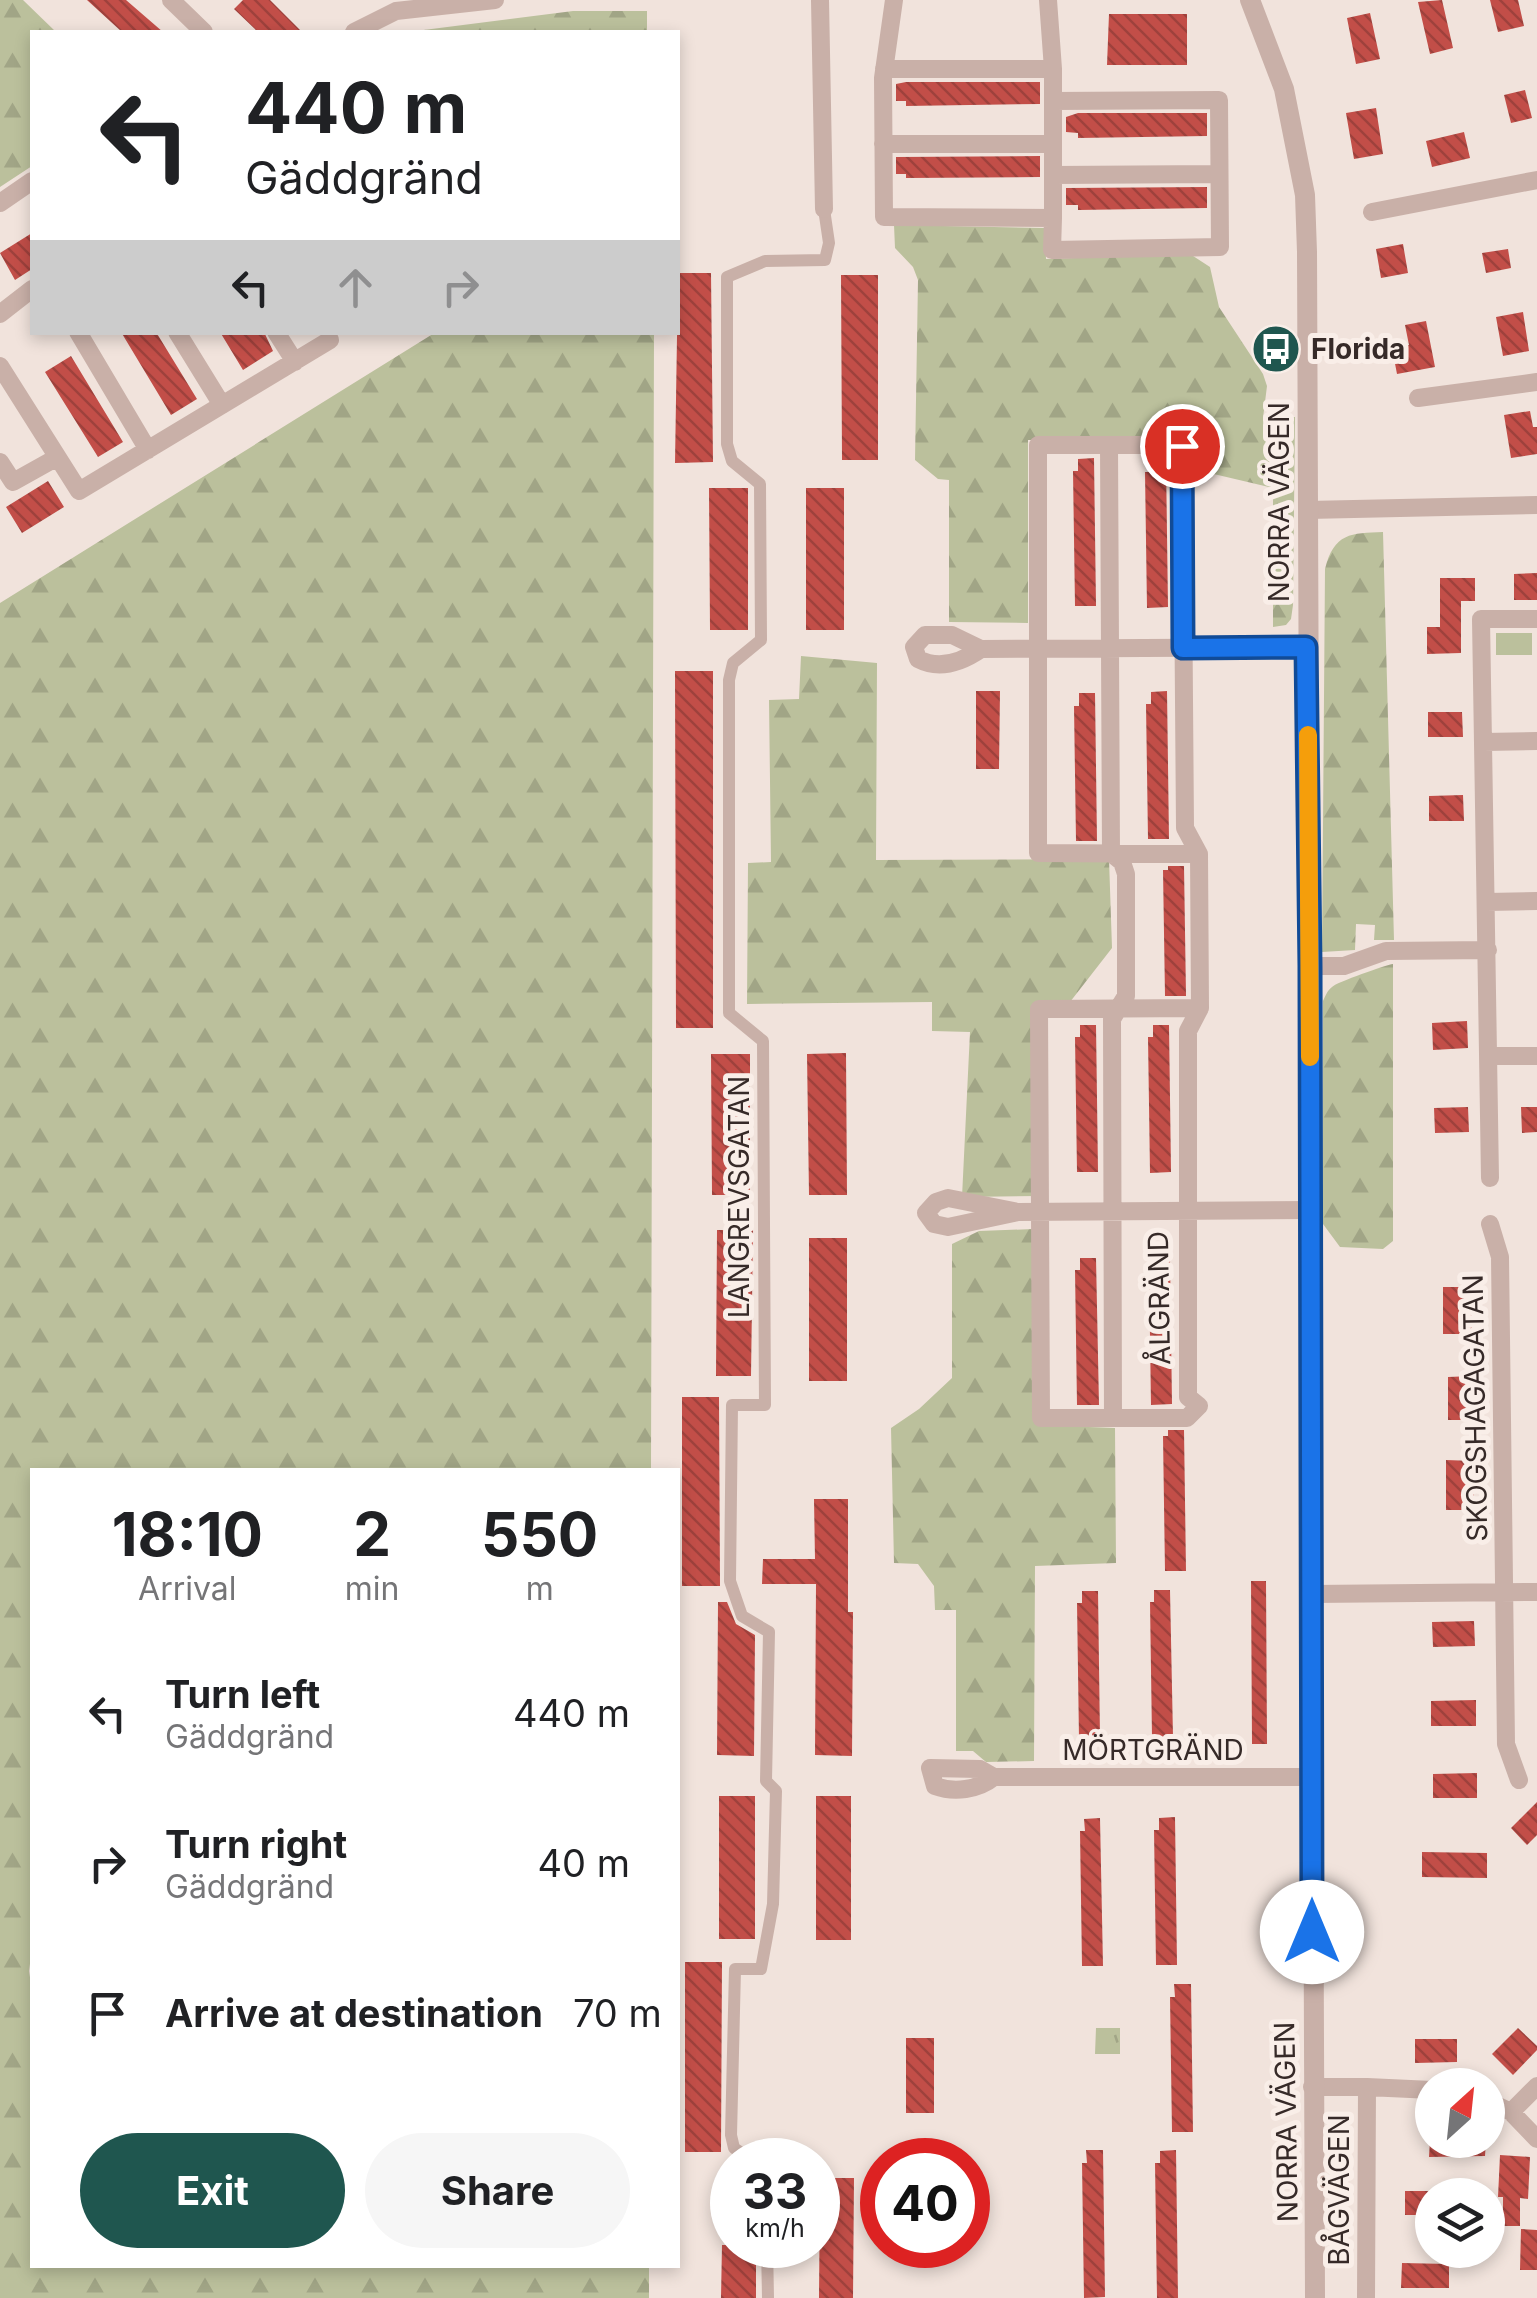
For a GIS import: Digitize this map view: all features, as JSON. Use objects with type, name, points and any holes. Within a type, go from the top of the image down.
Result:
[{"type":"street","points":[[170,0],[202,30]]},
{"type":"street","points":[[358,30],[396,11],[495,0]]},
{"type":"street","points":[[820,0],[824,209]]},
{"type":"street","points":[[894,0],[884,69],[884,217],[1053,218]]},
{"type":"street","points":[[1048,0],[1052,250],[1220,247],[1219,100],[1052,101]]},
{"type":"street","name":"NORRA VÄGEN","points":[[1234,0],[1249,20],[1284,88]]},
{"type":"street","name":"NORRA VÄGEN","points":[[1250,0],[1284,88],[1305,195],[1315,2298]]},
{"type":"street","points":[[884,69],[1052,70]]},
{"type":"street","points":[[884,144],[1052,144]]},
{"type":"street","points":[[1053,175],[1220,174]]},
{"type":"street","points":[[1372,212],[1537,180]]},
{"type":"street","points":[[0,202],[30,182]]},
{"type":"street","name":"LANGREVSGATAN","points":[[732,2138],[735,1969],[762,1969],[773,1904],[776,1791],[766,1782],[769,1632],[742,1616],[730,1581],[732,1405],[764,1405],[764,1144],[763,1041],[729,1013],[729,680],[733,664],[761,640],[760,484],[732,461],[726,444],[727,278],[746,266],[765,261],[826,260],[829,243],[824,209]]},
{"type":"street","points":[[0,314],[30,292]]},
{"type":"street","points":[[80,335],[148,450]]},
{"type":"street","points":[[179,335],[222,405]]},
{"type":"street","points":[[278,335],[294,362]]},
{"type":"street","points":[[0,366],[79,491],[330,340]]},
{"type":"street","points":[[1418,398],[1537,382]]},
{"type":"street","points":[[1199,854],[1038,853],[1038,445],[1182,446],[1184,828],[1199,854],[1200,1008]]},
{"type":"street","points":[[1110,445],[1111,853]]},
{"type":"street","points":[[0,462],[7,486],[56,458]]},
{"type":"street","points":[[1308,510],[1537,505]]},
{"type":"street","points":[[1490,1178],[1481,620],[1537,619]]},
{"type":"street","points":[[980,649],[1306,647]]},
{"type":"street","points":[[1484,742],[1537,742]]},
{"type":"street","points":[[1111,853],[1122,862],[1126,874],[1126,996],[1118,1010]]},
{"type":"street","points":[[1487,902],[1537,901]]},
{"type":"street","points":[[1310,966],[1344,966],[1386,951],[1488,950]]},
{"type":"street","name":"ÅLGRÄND","points":[[1200,1008],[1188,1031],[1186,1212],[1188,1397],[1200,1406],[1187,1418],[1041,1418],[1039,1009],[1200,1008]]},
{"type":"street","name":"ÅLGRÄND","points":[[1112,1418],[1112,1019],[1118,1010]]},
{"type":"street","points":[[1488,1056],[1537,1056]]},
{"type":"street","name":"ÅLGRÄND","points":[[1018,1212],[1309,1210]]},
{"type":"street","name":"SKOGSHAGAGATAN","points":[[1490,1224],[1500,1257],[1506,1744],[1519,1780]]},
{"type":"street","points":[[1312,1594],[1537,1592]]},
{"type":"street","name":"MÖRTGRÄND","points":[[994,1777],[1312,1777]]},
{"type":"street","points":[[1511,2112],[1537,2086]]},
{"type":"street","points":[[1312,2087],[1367,2088]]},
{"type":"street","name":"BÅGVÄGEN","points":[[1366,2298],[1367,2088],[1415,2089]]},
{"type":"street","points":[[1505,2109],[1537,2139]]},
{"type":"street","points":[[767,2268],[768,2298]]},
{"type":"green space","points":[[0,0],[23,0],[54,30],[30,30],[30,167],[0,187]]},
{"type":"green space","points":[[573,11],[647,11],[647,30],[424,30]]},
{"type":"green space","points":[[894,225],[1045,228],[1046,259],[1190,254],[1210,267],[1219,307],[1263,374],[1267,386],[1263,418],[1295,417],[1293,605],[1286,625],[1273,627],[1273,488],[1201,471],[1199,439],[1028,440],[1028,623],[949,622],[949,480],[938,479],[915,460],[918,280],[913,267],[895,248]]},
{"type":"green space","points":[[431,335],[654,335],[651,1468],[30,1468],[30,2268],[649,2268],[649,2298],[0,2298],[0,603]]},
{"type":"green space","points":[[1383,532],[1394,940],[1374,940],[1375,925],[1356,924],[1355,950],[1322,952],[1325,569],[1333,548],[1345,537]]},
{"type":"green space","points":[[1496,633],[1532,633],[1532,655],[1496,655]]},
{"type":"green space","points":[[801,656],[877,663],[876,860],[1109,859],[1112,948],[1070,1002],[1037,1001],[1038,1196],[962,1197],[970,1032],[932,1031],[932,1002],[747,1004],[748,863],[771,862],[769,700],[799,699]]},
{"type":"green space","points":[[1393,964],[1393,1241],[1383,1249],[1340,1247],[1323,1224],[1323,1001],[1336,985]]},
{"type":"green space","points":[[1033,1229],[1036,1425],[1115,1428],[1116,1563],[1035,1566],[1034,1761],[986,1762],[973,1751],[956,1751],[956,1610],[935,1610],[934,1586],[918,1564],[894,1563],[891,1428],[919,1409],[952,1378],[952,1244],[979,1231]]},
{"type":"green space","points":[[1096,2028],[1120,2028],[1120,2054],[1095,2054]]},
{"type":"building","points":[[87,0],[126,0],[161,30],[120,30]]},
{"type":"building","points":[[243,0],[270,0],[300,30],[256,30],[234,9]]},
{"type":"building","points":[[1442,0],[1453,48],[1430,54],[1418,2]]},
{"type":"building","points":[[1490,0],[1518,0],[1524,26],[1498,32]]},
{"type":"building","points":[[1370,13],[1380,59],[1356,64],[1347,18]]},
{"type":"building","points":[[1109,14],[1187,14],[1187,65],[1107,65]]},
{"type":"building","points":[[1040,82],[1040,104],[906,106],[906,101],[896,101],[896,84]]},
{"type":"building","points":[[1525,90],[1532,118],[1511,123],[1504,95]]},
{"type":"building","points":[[1376,108],[1383,154],[1354,159],[1346,113]]},
{"type":"building","points":[[1078,113],[1207,113],[1207,136],[1078,138],[1078,133],[1066,132],[1066,117]]},
{"type":"building","points":[[1464,132],[1470,158],[1432,167],[1426,141]]},
{"type":"building","points":[[1040,156],[1040,177],[906,178],[906,174],[896,174],[896,157]]},
{"type":"building","points":[[1207,187],[1207,208],[1078,210],[1078,205],[1066,205],[1066,188]]},
{"type":"building","points":[[30,234],[30,270],[15,280],[0,253]]},
{"type":"building","points":[[1403,244],[1408,273],[1381,278],[1376,249]]},
{"type":"building","points":[[1508,249],[1511,268],[1486,273],[1482,253]]},
{"type":"building","points":[[680,273],[711,273],[713,462],[675,463]]},
{"type":"building","points":[[841,275],[878,275],[878,460],[842,460]]},
{"type":"building","points":[[1523,312],[1529,351],[1503,356],[1496,317]]},
{"type":"building","points":[[1426,321],[1435,367],[1397,374],[1392,348],[1409,345],[1405,325]]},
{"type":"building","points":[[123,335],[158,335],[197,399],[171,415]]},
{"type":"building","points":[[222,335],[265,335],[273,351],[243,370]]},
{"type":"building","points":[[71,356],[123,442],[98,457],[45,372]]},
{"type":"building","points":[[1530,411],[1533,427],[1537,427],[1537,454],[1511,458],[1504,415]]},
{"type":"building","points":[[1094,458],[1096,606],[1075,606],[1073,471],[1078,471],[1078,459]]},
{"type":"building","points":[[1150,460],[1166,460],[1168,607],[1147,608],[1145,472],[1150,472]]},
{"type":"building","points":[[48,481],[64,507],[22,533],[6,507]]},
{"type":"building","points":[[709,488],[748,488],[748,630],[710,630]]},
{"type":"building","points":[[806,488],[844,488],[844,630],[806,630]]},
{"type":"building","points":[[1537,573],[1537,600],[1514,600],[1514,574]]},
{"type":"building","points":[[1440,578],[1475,578],[1475,601],[1461,601],[1461,653],[1427,654],[1427,627],[1440,627]]},
{"type":"building","points":[[675,671],[713,671],[713,1028],[676,1028]]},
{"type":"building","points":[[976,691],[1000,691],[999,769],[976,769]]},
{"type":"building","points":[[1167,691],[1169,839],[1148,839],[1146,704],[1151,704],[1151,692]]},
{"type":"building","points":[[1079,693],[1095,693],[1097,841],[1076,841],[1074,706],[1079,706]]},
{"type":"building","points":[[1428,712],[1462,712],[1463,737],[1428,737]]},
{"type":"building","points":[[1463,795],[1464,821],[1429,821],[1429,796]]},
{"type":"building","points":[[1168,866],[1184,866],[1186,996],[1165,996],[1163,870],[1168,870]]},
{"type":"building","points":[[1467,1021],[1468,1048],[1433,1050],[1432,1023]]},
{"type":"building","points":[[1080,1025],[1096,1025],[1098,1172],[1077,1172],[1075,1037],[1080,1037]]},
{"type":"building","points":[[1153,1025],[1169,1025],[1171,1172],[1150,1173],[1148,1037],[1153,1037]]},
{"type":"building","points":[[846,1053],[847,1195],[809,1195],[807,1054]]},
{"type":"building","points":[[711,1054],[750,1054],[750,1195],[712,1195]]},
{"type":"building","points":[[1468,1107],[1469,1132],[1435,1133],[1434,1108]]},
{"type":"building","points":[[1521,1107],[1537,1107],[1537,1132],[1522,1133]]},
{"type":"building","points":[[717,1230],[753,1230],[751,1376],[716,1376]]},
{"type":"building","points":[[809,1238],[847,1238],[847,1381],[809,1381]]},
{"type":"building","points":[[1153,1257],[1170,1257],[1172,1404],[1151,1405],[1149,1269],[1154,1269]]},
{"type":"building","points":[[1080,1258],[1096,1258],[1099,1405],[1077,1405],[1075,1270],[1080,1270]]},
{"type":"building","points":[[1443,1287],[1472,1287],[1472,1334],[1443,1334]]},
{"type":"building","points":[[1472,1376],[1473,1420],[1448,1420],[1448,1377]]},
{"type":"building","points":[[682,1397],[719,1397],[720,1586],[682,1586]]},
{"type":"building","points":[[1168,1430],[1184,1430],[1186,1571],[1165,1571],[1163,1436],[1168,1436]]},
{"type":"building","points":[[1446,1460],[1473,1461],[1474,1510],[1446,1510]]},
{"type":"building","points":[[814,1499],[848,1499],[848,1612],[853,1612],[852,1756],[815,1755],[816,1584],[762,1584],[763,1559],[815,1559]]},
{"type":"building","points":[[1251,1581],[1266,1581],[1267,1744],[1252,1744]]},
{"type":"building","points":[[1154,1590],[1170,1590],[1173,1737],[1152,1737],[1150,1602],[1154,1602]]},
{"type":"building","points":[[1082,1591],[1098,1591],[1100,1738],[1079,1739],[1077,1603],[1082,1603]]},
{"type":"building","points":[[718,1602],[727,1602],[736,1624],[755,1635],[754,1756],[717,1755]]},
{"type":"building","points":[[1474,1621],[1475,1646],[1433,1647],[1432,1622]]},
{"type":"building","points":[[1476,1700],[1476,1726],[1431,1726],[1431,1701]]},
{"type":"building","points":[[1477,1773],[1477,1798],[1433,1798],[1433,1774]]},
{"type":"building","points":[[719,1796],[755,1796],[755,1939],[719,1939]]},
{"type":"building","points":[[816,1796],[851,1796],[851,1940],[816,1940]]},
{"type":"building","points":[[1537,1802],[1537,1835],[1527,1845],[1511,1828]]},
{"type":"building","points":[[1175,1817],[1177,1965],[1156,1965],[1154,1830],[1159,1830],[1159,1818]]},
{"type":"building","points":[[1100,1818],[1103,1966],[1082,1966],[1080,1831],[1085,1831],[1084,1819]]},
{"type":"building","points":[[1422,1852],[1487,1853],[1487,1878],[1422,1877]]},
{"type":"building","points":[[685,1962],[722,1962],[721,2138],[710,2138],[710,2152],[685,2152]]},
{"type":"building","points":[[1174,1984],[1191,1984],[1193,2132],[1172,2132],[1170,1997],[1175,1997]]},
{"type":"building","points":[[1518,2028],[1537,2050],[1513,2075],[1492,2054]]},
{"type":"building","points":[[906,2038],[934,2038],[934,2113],[906,2113]]},
{"type":"building","points":[[1415,2039],[1457,2039],[1457,2062],[1415,2063]]},
{"type":"building","points":[[1086,2150],[1103,2150],[1105,2297],[1084,2298],[1082,2163],[1087,2163]]},
{"type":"building","points":[[1176,2150],[1178,2298],[1157,2298],[1155,2163],[1160,2163],[1160,2151]]},
{"type":"building","points":[[1530,2157],[1528,2199],[1520,2198],[1520,2226],[1505,2226],[1505,2178],[1499,2178],[1500,2158]]},
{"type":"building","points":[[840,2178],[854,2178],[853,2298],[819,2298],[819,2268],[840,2268]]},
{"type":"building","points":[[1405,2191],[1415,2191],[1415,2215],[1405,2215]]},
{"type":"building","points":[[1521,2229],[1537,2230],[1537,2270],[1520,2270]]},
{"type":"building","points":[[1402,2263],[1415,2263],[1415,2268],[1449,2268],[1449,2288],[1401,2288]]},
{"type":"building","points":[[722,2268],[756,2268],[756,2298],[721,2298]]},
{"type":"slow traffic","points":[[1308,735],[1310,1057]]},
{"type":"place","name":"Florida","points":[[1276,349]]},
{"type":"route","points":[[1182,446],[1183,648],[1306,647],[1312,1932]]}]
